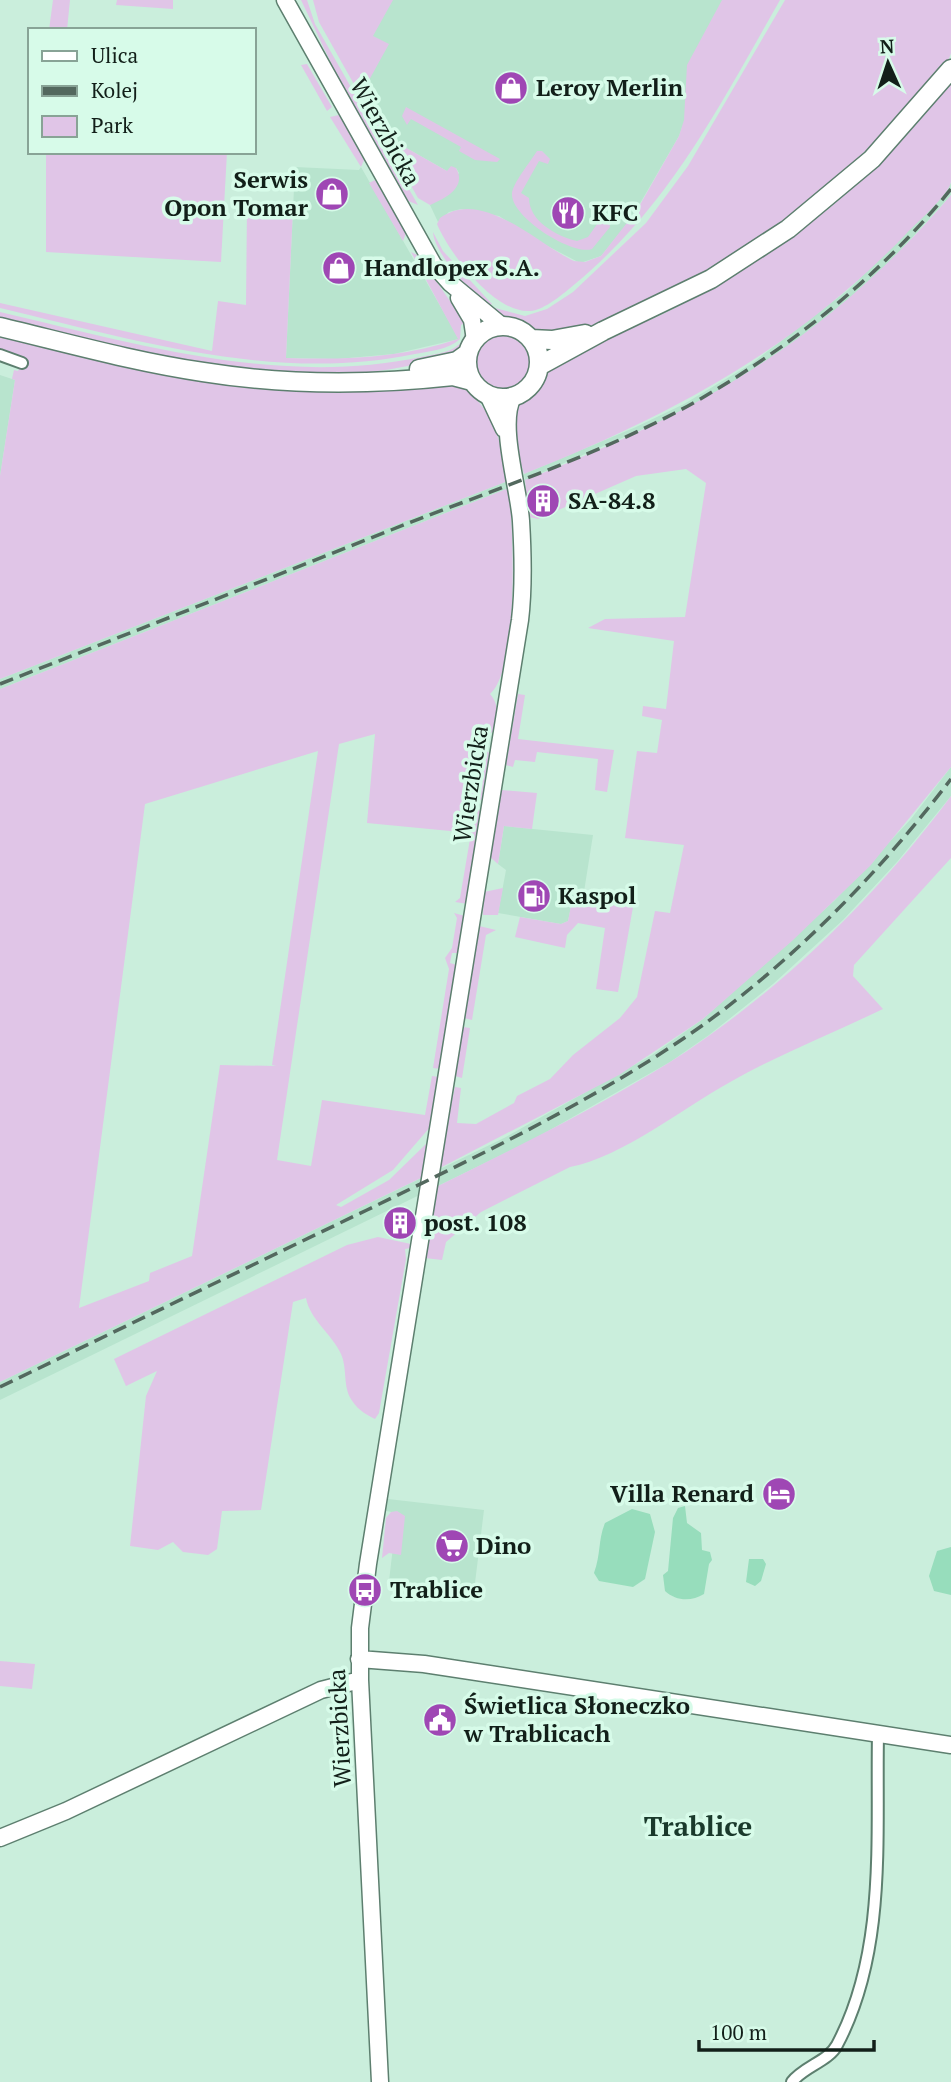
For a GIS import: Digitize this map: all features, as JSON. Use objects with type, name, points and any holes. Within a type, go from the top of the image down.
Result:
[{"type":"main road","name":"Wierzbicka","points":[[285,0],[292,7],[433,264],[450,284],[472,320],[472,346]]},
{"type":"main road","points":[[539,366],[603,331],[712,279],[804,218],[892,139],[951,69]]},
{"type":"main road","name":"Wierzbicka","points":[[450,284],[502,327]]},
{"type":"main road","points":[[0,327],[205,373],[288,380],[358,380],[453,376],[472,381],[488,395],[513,397],[531,386],[539,366],[538,353],[531,339],[516,328],[502,327],[489,330],[451,362],[358,380]]},
{"type":"main road","points":[[531,339],[552,340],[603,331]]},
{"type":"main road","points":[[472,346],[468,369],[472,381]]},
{"type":"main road","name":"Wierzbicka","points":[[488,395],[508,441]]},
{"type":"main road","name":"Wierzbicka","points":[[380,2082],[359,1659],[368,1564],[521,612],[521,523],[508,441],[507,410],[513,397]]},
{"type":"main road","points":[[359,1659],[424,1664],[951,1745]]},
{"type":"main road","points":[[0,1838],[66,1811],[298,1700],[330,1686],[360,1680]]},
{"type":"street","points":[[0,355],[22,363]]},
{"type":"street","points":[[792,2082],[836,2048],[866,1965],[872,1933],[878,1734]]},
{"type":"shaded area","points":[[326,0],[729,0],[679,136],[631,219],[601,256],[580,263],[499,216],[461,209],[449,212],[438,222],[430,205],[459,173],[456,168],[447,171],[394,141],[396,134],[381,122],[363,91]]},
{"type":"shaded area","name":"Handlopex S.A.","points":[[295,167],[359,170],[361,167],[459,339],[394,354],[337,359],[286,358]]},
{"type":"shaded area","points":[[951,183],[951,195],[890,262],[856,294],[783,351],[689,409],[525,480],[524,474],[684,404],[751,364],[848,290],[930,209]]},
{"type":"shaded area","points":[[0,375],[15,380],[0,476]]},
{"type":"shaded area","points":[[508,481],[509,488],[0,689],[0,679]]},
{"type":"shaded area","points":[[951,767],[951,796],[897,862],[843,920],[773,984],[670,1062],[534,1139],[0,1400],[0,1382],[504,1138],[652,1055],[703,1019],[834,901],[911,819]]},
{"type":"shaded area","points":[[504,826],[593,835],[583,898],[573,897],[568,921],[561,924],[498,913],[506,870],[498,864]]},
{"type":"shaded area","points":[[388,1499],[484,1510],[474,1591],[389,1581],[397,1513],[386,1511]]},
{"type":"shaded area","points":[[685,1506],[687,1523],[701,1533],[702,1550],[710,1552],[712,1560],[704,1594],[689,1599],[674,1597],[665,1591],[663,1575],[668,1571],[673,1518],[678,1508]]},
{"type":"shaded area","points":[[632,1509],[650,1514],[655,1532],[645,1579],[633,1587],[599,1581],[594,1573],[605,1523]]},
{"type":"shaded area","points":[[951,1547],[951,1595],[934,1591],[929,1576],[937,1551]]},
{"type":"shaded area","points":[[749,1559],[763,1559],[766,1564],[761,1581],[755,1586],[746,1582]]},
{"type":"green space","points":[[53,0],[70,0],[67,28],[49,28]]},
{"type":"green space","points":[[117,0],[173,0],[173,9],[116,5]]},
{"type":"green space","points":[[301,0],[307,0],[315,24],[418,205],[406,200],[362,128]]},
{"type":"green space","points":[[313,0],[393,0],[373,36],[389,44],[363,91],[381,122],[396,134],[394,141],[447,171],[451,166],[456,168],[459,181],[448,195],[430,205],[418,198],[319,22]]},
{"type":"green space","points":[[722,0],[780,0],[714,115],[666,187],[609,253],[554,300],[542,308],[530,311],[502,303],[462,265],[437,224],[440,218],[456,210],[473,209],[509,221],[574,261],[585,262],[601,256],[637,210],[679,136],[684,120],[687,65]]},
{"type":"green space","points":[[785,0],[951,0],[951,53],[938,75],[848,168],[757,240],[691,281],[610,319],[567,331],[533,333],[523,326],[488,312],[495,308],[525,316],[547,309],[573,292],[646,223],[688,166]]},
{"type":"green space","points":[[307,64],[332,107],[327,111],[301,65]]},
{"type":"green space","points":[[951,81],[949,188],[863,275],[820,312],[728,375],[630,428],[524,474],[516,447],[513,416],[521,401],[537,386],[547,367],[572,352],[663,314],[704,293],[783,243],[821,215],[891,152]]},
{"type":"green space","points":[[406,107],[500,159],[497,162],[475,160],[459,151],[461,147],[411,119],[407,125],[402,116]]},
{"type":"green space","points":[[339,115],[364,160],[361,167],[330,117]]},
{"type":"green space","points":[[537,151],[542,151],[550,159],[548,164],[539,161],[521,193],[529,198],[534,214],[545,226],[569,239],[577,241],[588,237],[600,220],[609,221],[610,227],[592,249],[571,247],[544,233],[521,213],[514,203],[512,194],[515,184]]},
{"type":"green space","points":[[46,154],[227,154],[221,262],[46,252]]},
{"type":"green space","points":[[375,180],[406,233],[403,241],[369,183]]},
{"type":"green space","points":[[951,195],[951,767],[870,866],[792,941],[703,1019],[619,1075],[438,1169],[455,1087],[461,1088],[457,1123],[476,1124],[514,1103],[517,1096],[550,1079],[573,1055],[620,1018],[637,997],[655,911],[670,913],[684,845],[625,838],[637,751],[657,753],[662,720],[642,716],[643,706],[666,709],[674,641],[588,628],[605,619],[685,617],[706,483],[686,469],[636,476],[538,519],[529,517],[525,480],[648,427],[758,366],[809,330],[858,290],[905,246]]},
{"type":"green space","points":[[247,206],[293,209],[286,358],[330,359],[395,354],[458,339],[411,252],[419,256],[465,323],[461,325],[460,339],[439,350],[363,362],[311,364],[258,361],[154,344],[0,308],[0,303],[212,351],[218,301],[246,305]]},
{"type":"green space","points":[[433,232],[443,251],[492,304],[486,308],[463,282],[446,261]]},
{"type":"green space","points":[[0,312],[209,358],[315,367],[368,365],[436,354],[456,347],[464,336],[465,328],[467,335],[459,351],[404,367],[347,374],[289,374],[170,359],[0,319]]},
{"type":"green space","points":[[504,333],[520,338],[528,346],[533,362],[528,378],[520,386],[504,391],[488,386],[480,378],[475,362],[480,346],[488,338]]},
{"type":"green space","points":[[0,334],[179,376],[463,386],[475,397],[495,428],[508,481],[0,679],[0,476],[15,380],[12,379],[14,370],[18,371],[24,358],[0,349]]},
{"type":"green space","points":[[509,488],[513,564],[510,628],[500,679],[490,694],[497,716],[494,731],[485,736],[483,747],[491,755],[484,799],[476,801],[475,808],[482,812],[468,904],[455,902],[460,898],[471,833],[367,823],[375,734],[339,744],[277,1160],[311,1166],[322,1100],[425,1115],[432,1076],[439,1077],[431,1126],[393,1170],[336,1205],[341,1207],[389,1180],[428,1142],[425,1176],[0,1382],[0,689]],"holes":[[[318,751],[272,1065],[276,1066],[220,1065],[192,1256],[150,1273],[149,1281],[79,1308],[145,804]]]},
{"type":"green space","points":[[518,694],[525,695],[518,739],[614,750],[607,792],[595,790],[598,759],[537,752],[535,762],[515,760],[513,767],[506,765]]},
{"type":"green space","points":[[501,790],[537,793],[532,829],[504,826],[498,864],[490,857]]},
{"type":"green space","points":[[951,796],[951,858],[854,965],[853,976],[883,1009],[750,1071],[611,1153],[570,1167],[481,1212],[446,1242],[442,1260],[425,1258],[436,1187],[613,1096],[710,1035],[786,975],[822,942],[890,871]]},
{"type":"green space","points":[[503,888],[498,915],[483,915],[484,892]]},
{"type":"green space","points":[[573,896],[633,907],[618,992],[596,989],[605,928],[578,923],[567,935],[565,948],[515,937],[520,917],[561,924],[568,921]]},
{"type":"green space","points":[[454,913],[465,916],[458,953],[452,953],[450,963],[457,965],[441,1069],[433,1068],[449,969],[445,958],[452,948],[457,918]]},
{"type":"green space","points":[[479,926],[496,930],[486,935],[472,1020],[464,1018]]},
{"type":"green space","points":[[463,1027],[470,1028],[462,1078],[455,1076]]},
{"type":"green space","points":[[378,1237],[411,1244],[411,1248],[405,1249],[406,1259],[379,1413],[375,1419],[360,1410],[350,1397],[341,1354],[316,1320],[306,1298],[293,1302],[261,1510],[222,1511],[217,1549],[208,1555],[183,1552],[173,1542],[158,1550],[130,1546],[146,1396],[157,1371],[126,1386],[114,1359],[347,1245]]},
{"type":"green space","points":[[397,1511],[405,1516],[401,1555],[389,1553],[382,1558],[386,1518],[391,1512]]},
{"type":"green space","points":[[0,1661],[35,1664],[32,1689],[0,1686]]},
{"type":"railway","points":[[0,684],[549,470],[665,418],[737,377],[836,305],[896,250],[951,189]]},
{"type":"railway","points":[[0,1387],[496,1146],[581,1101],[663,1052],[703,1025],[772,971],[836,911],[896,847],[951,779]]},
{"type":"place","name":"Leroy Merlin","points":[[511,88]]},
{"type":"place","name":"Serwis Opon Tomar","points":[[332,194]]},
{"type":"place","name":"KFC","points":[[568,213]]},
{"type":"place","name":"Handlopex S.A.","points":[[339,268]]},
{"type":"place","name":"SA-84.8","points":[[543,501]]},
{"type":"place","name":"Kaspol","points":[[534,896]]},
{"type":"place","name":"post. 108","points":[[400,1223]]},
{"type":"place","name":"Villa Renard","points":[[779,1494]]},
{"type":"place","name":"Dino","points":[[452,1546]]},
{"type":"place","name":"Trablice","points":[[365,1590]]},
{"type":"place","name":"Świetlica Słoneczko w Trablicach","points":[[440,1720]]},
{"type":"district","name":"Trablice","points":[[698,1826]]}]
